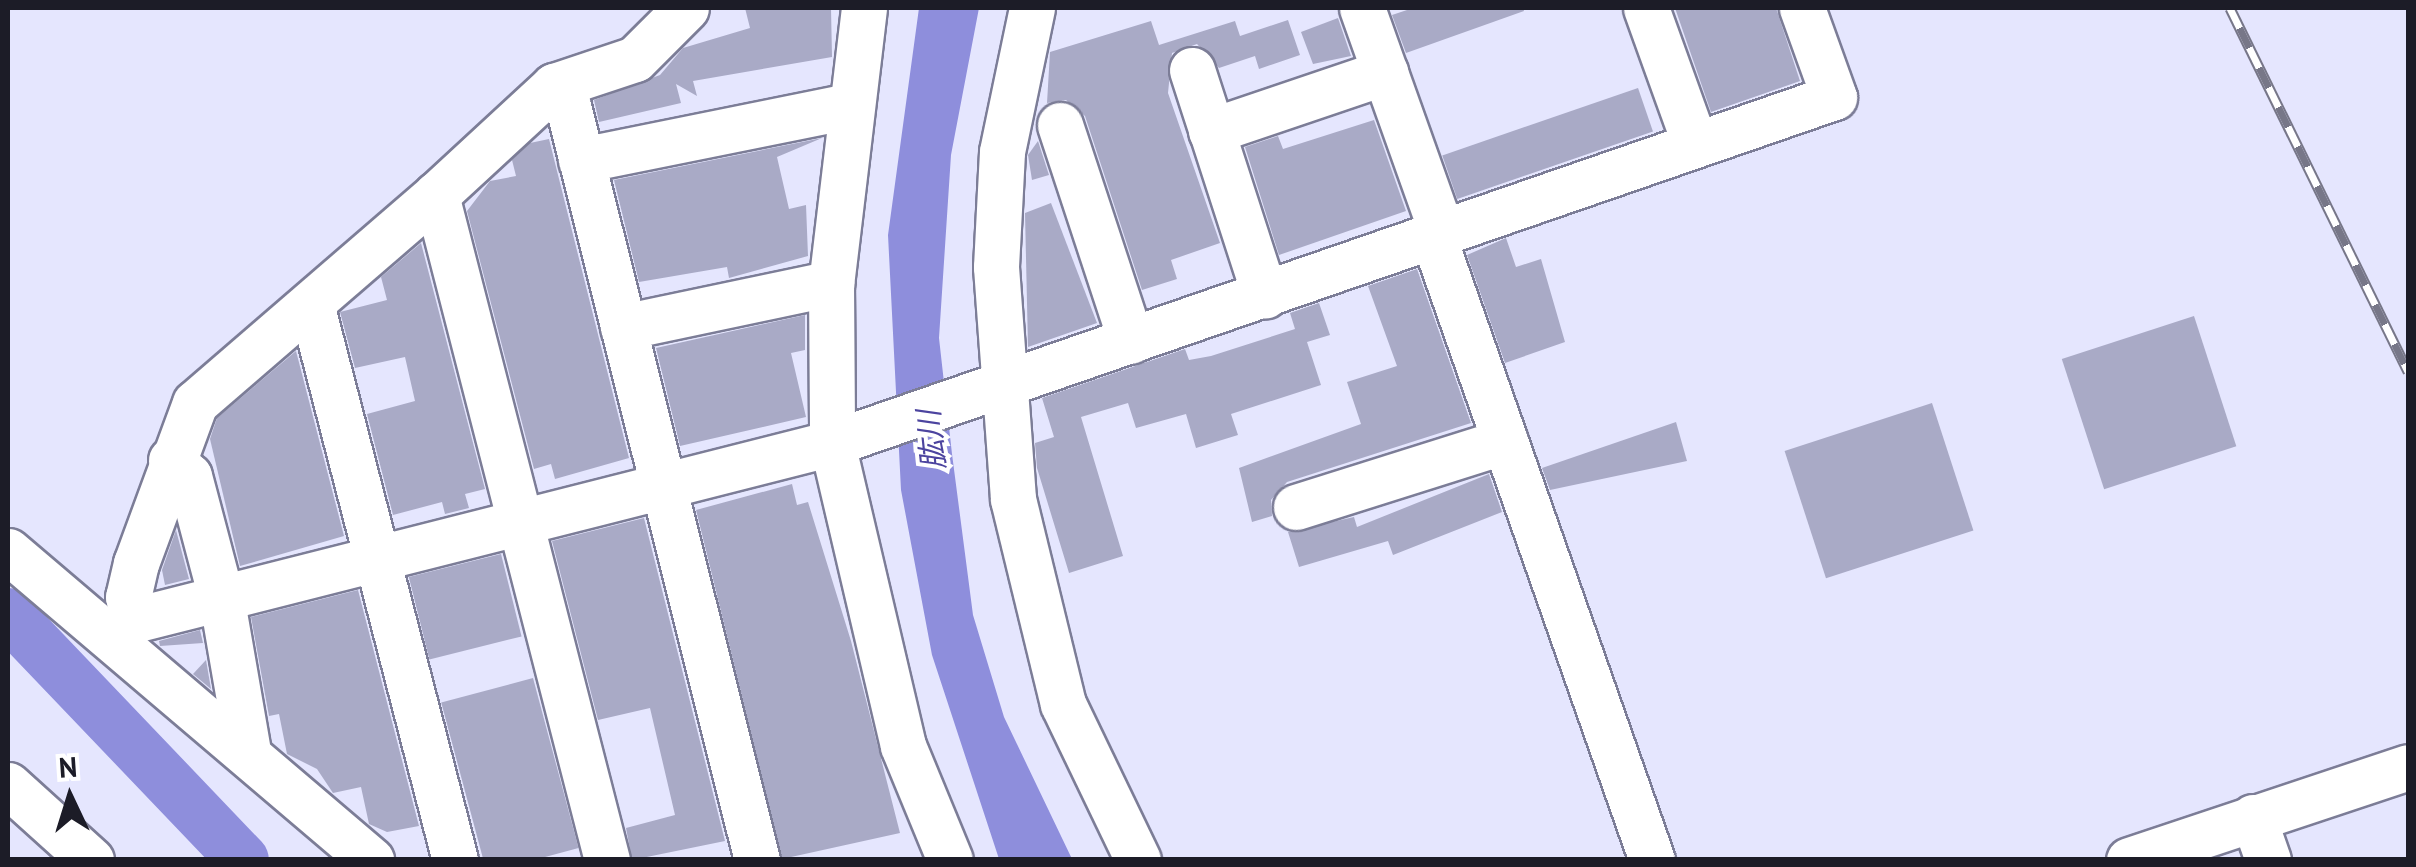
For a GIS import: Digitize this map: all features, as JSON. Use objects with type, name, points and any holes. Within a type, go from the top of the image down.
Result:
[{"type":"street","points":[[137,641],[128,596],[171,460],[195,403],[436,195],[554,86],[635,59],[686,8]]},
{"type":"street","points":[[864,8],[846,107],[830,282],[849,437],[903,746],[950,860]]},
{"type":"street","points":[[1032,8],[1002,152],[996,267],[999,385],[1013,499],[1063,704],[1138,860]]},
{"type":"street","points":[[1362,8],[1505,441],[1652,860]]},
{"type":"street","points":[[1646,8],[1695,144]]},
{"type":"street","points":[[137,641],[222,601],[524,527],[849,437],[1438,238],[1834,97],[1802,8]]},
{"type":"street","points":[[1192,70],[1265,296]]},
{"type":"street","points":[[1211,131],[1385,72]]},
{"type":"street","points":[[554,86],[582,160],[757,860]]},
{"type":"street","points":[[582,160],[846,107]]},
{"type":"street","points":[[1060,124],[1131,341]]},
{"type":"street","points":[[436,195],[607,860]]},
{"type":"street","points":[[623,328],[830,282]]},
{"type":"street","points":[[311,304],[455,860]]},
{"type":"street","points":[[1296,507],[1505,441]]},
{"type":"street","points":[[171,460],[189,476],[222,601],[248,751]]},
{"type":"street","points":[[8,551],[137,641],[248,751],[372,860]]},
{"type":"street","points":[[2129,860],[2408,768]]},
{"type":"street","points":[[8,786],[91,860]]},
{"type":"street","points":[[2253,817],[2268,860]]},
{"type":"water","name":"肱川","points":[[919,8],[979,8],[951,155],[939,338],[973,615],[1004,717],[1072,859],[999,859],[932,655],[901,490],[888,235]]},
{"type":"building","points":[[745,8],[831,8],[832,57],[693,81],[697,96],[676,84],[681,103],[599,122],[594,100],[660,75],[683,48],[750,28]]},
{"type":"building","points":[[1413,8],[1524,11],[1406,53],[1392,15]]},
{"type":"building","points":[[1675,8],[1776,8],[1800,81],[1711,112]]},
{"type":"building","points":[[1338,18],[1351,56],[1313,64],[1301,32]]},
{"type":"building","points":[[1288,20],[1300,55],[1259,69],[1255,56],[1219,68],[1197,44],[1172,53],[1168,93],[1220,243],[1171,260],[1177,279],[1142,290],[1085,116],[1066,100],[1047,103],[1050,52],[1151,21],[1159,45],[1235,21],[1240,36]]},
{"type":"building","points":[[1638,88],[1653,131],[1457,199],[1442,155]]},
{"type":"building","points":[[1374,120],[1406,211],[1279,255],[1245,147],[1278,136],[1283,149]]},
{"type":"building","points":[[822,138],[777,157],[789,209],[806,205],[808,256],[729,278],[727,267],[639,282],[614,180]]},
{"type":"building","points":[[549,139],[629,458],[555,479],[551,464],[534,469],[467,211],[490,181],[516,176],[512,160],[530,143]]},
{"type":"building","points":[[1038,141],[1049,175],[1032,180],[1028,155]]},
{"type":"building","points":[[1051,203],[1097,323],[1028,347],[1025,213]]},
{"type":"building","points":[[1506,238],[1516,267],[1541,259],[1565,342],[1505,363],[1467,255]]},
{"type":"building","points":[[421,243],[485,489],[465,494],[469,508],[445,514],[442,502],[393,515],[367,414],[415,401],[405,357],[355,368],[340,312],[387,300],[381,277]]},
{"type":"building","points":[[1417,269],[1471,423],[1287,482],[1271,500],[1272,516],[1252,522],[1239,468],[1361,424],[1347,382],[1397,366],[1368,286]]},
{"type":"building","points":[[1319,303],[1330,335],[1307,342],[1321,385],[1231,414],[1238,435],[1196,448],[1186,414],[1136,428],[1128,403],[1081,417],[1123,556],[1069,573],[1037,468],[1035,443],[1054,437],[1042,398],[1185,349],[1189,360],[1211,356],[1295,329],[1290,313]]},
{"type":"building","points":[[805,315],[805,350],[791,353],[806,417],[680,446],[656,348]]},
{"type":"building","points":[[2194,316],[2236,446],[2104,489],[2062,359]]},
{"type":"building","points":[[296,351],[344,536],[240,566],[210,439],[217,418]]},
{"type":"building","points":[[1932,403],[1973,530],[1826,578],[1785,451]]},
{"type":"building","points":[[1676,422],[1687,461],[1550,490],[1542,468]]},
{"type":"building","points":[[1489,474],[1502,512],[1393,555],[1388,541],[1299,567],[1288,532],[1354,517],[1357,527]]},
{"type":"building","points":[[792,484],[797,505],[808,502],[851,641],[900,833],[782,859],[696,510]]},
{"type":"building","points":[[644,518],[725,841],[632,860],[626,828],[675,815],[650,708],[598,720],[552,541]]},
{"type":"building","points":[[176,530],[189,579],[165,585],[162,570]]},
{"type":"building","points":[[501,554],[522,636],[429,659],[409,577]]},
{"type":"building","points":[[358,590],[419,826],[387,832],[369,824],[361,787],[333,793],[317,769],[287,754],[279,714],[269,716],[251,617]]},
{"type":"building","points":[[200,630],[203,643],[160,646],[159,641]]},
{"type":"building","points":[[206,660],[211,689],[193,674]]},
{"type":"building","points":[[533,678],[579,848],[534,860],[483,860],[441,703]]},
{"type":"waterway","points":[[8,614],[243,860]]},
{"type":"railway","points":[[2230,8],[2408,372]]}]
